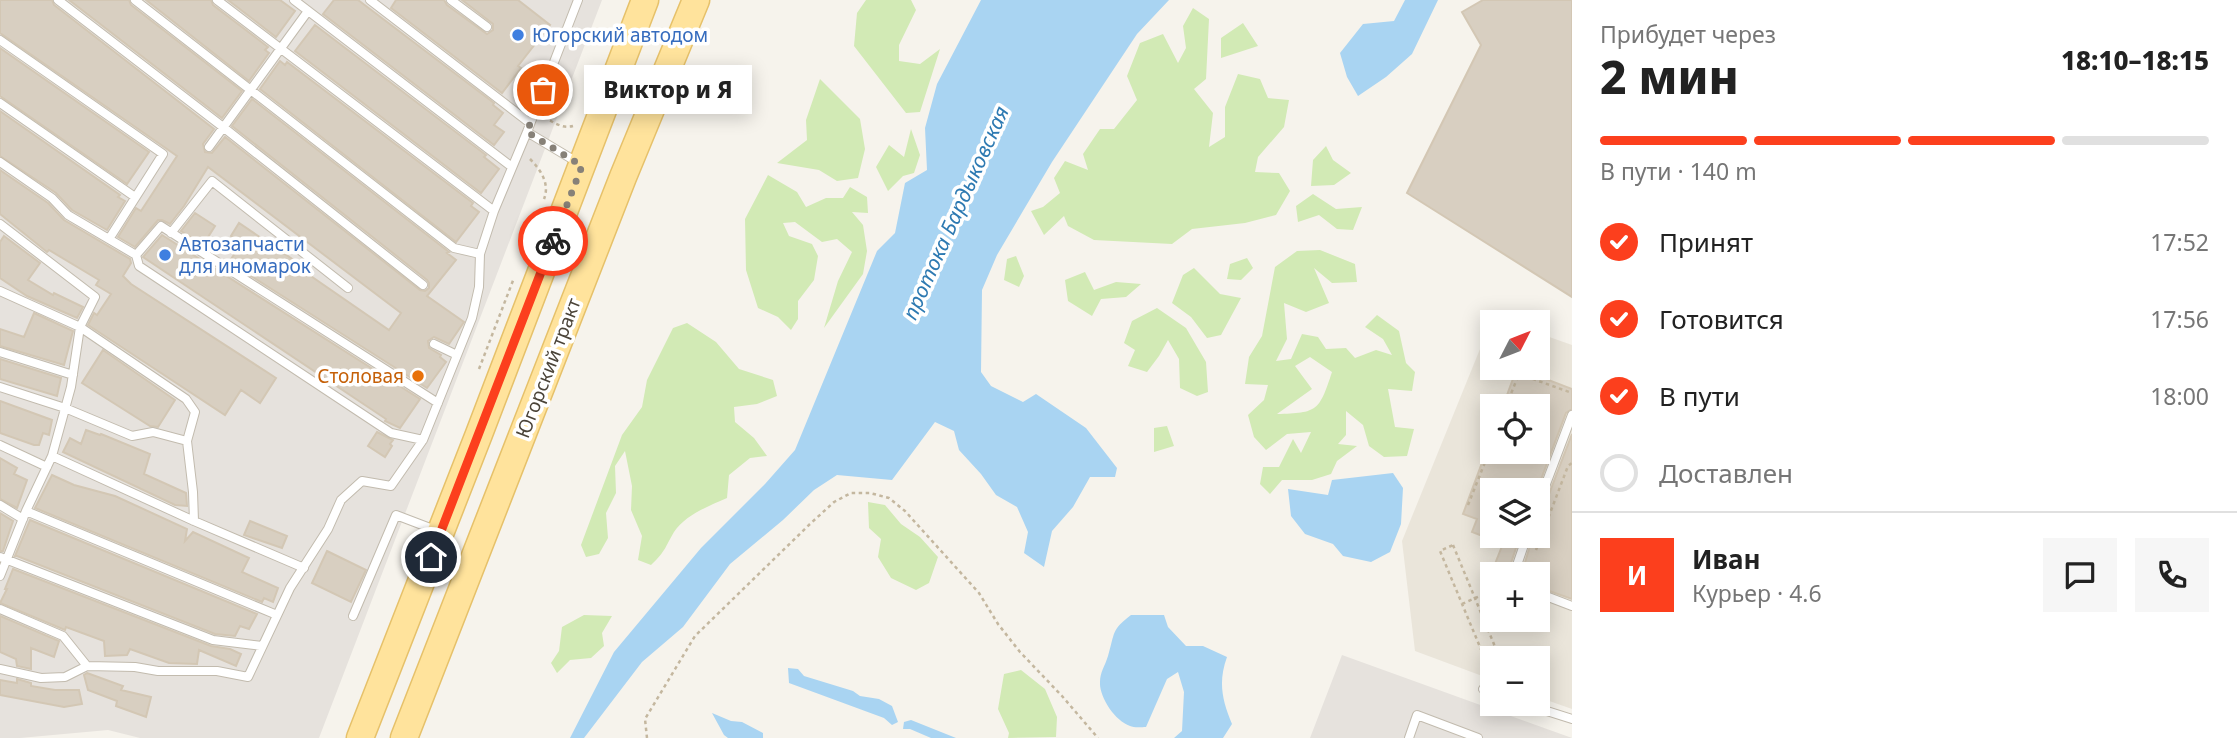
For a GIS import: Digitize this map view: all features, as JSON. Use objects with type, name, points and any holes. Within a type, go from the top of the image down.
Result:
[{"type":"main road","points":[[360,738],[645,0]]},
{"type":"main road","name":"Югорский тракт","points":[[404,738],[623,177],[696,0]]},
{"type":"lane","points":[[58,0],[423,285]]},
{"type":"lane","points":[[135,0],[454,248],[480,254]]},
{"type":"lane","points":[[217,0],[494,211]]},
{"type":"lane","points":[[372,0],[529,128],[582,166]]},
{"type":"lane","points":[[451,0],[487,27]]},
{"type":"lane","points":[[0,669],[41,678],[65,677],[88,666],[135,667],[158,671],[217,671],[248,677],[290,588],[328,528],[341,500],[362,481],[391,486],[423,440],[472,318],[479,287],[480,254],[494,211],[578,0]]},
{"type":"lane","points":[[299,1],[512,167]]},
{"type":"lane","points":[[209,147],[308,10]]},
{"type":"lane","points":[[0,40],[163,154],[109,239]]},
{"type":"lane","points":[[0,103],[135,197]]},
{"type":"lane","points":[[0,162],[52,198],[68,215],[135,255],[139,266],[391,433],[423,440]]},
{"type":"lane","points":[[171,233],[212,181],[348,288]]},
{"type":"lane","points":[[0,223],[95,297],[80,327],[73,375],[52,456],[3,559],[0,576]]},
{"type":"lane","points":[[135,255],[161,226],[438,403]]},
{"type":"lane","points":[[0,291],[80,327],[186,399],[195,412],[187,441],[194,522]]},
{"type":"lane","points":[[434,344],[457,355]]},
{"type":"lane","points":[[0,352],[73,375]]},
{"type":"lane","points":[[0,387],[65,408],[132,436],[153,432],[187,441]]},
{"type":"lane","points":[[1548,478],[1572,415]]},
{"type":"lane","points":[[1562,440],[1572,444]]},
{"type":"lane","points":[[0,444],[47,467]]},
{"type":"lane","points":[[52,456],[194,522],[304,568]]},
{"type":"lane","points":[[0,505],[276,615]]},
{"type":"lane","points":[[353,616],[396,515],[441,532]]},
{"type":"lane","points":[[3,559],[213,640],[262,646]]},
{"type":"lane","points":[[1550,598],[1572,606]]},
{"type":"lane","points":[[0,609],[63,636],[88,666]]},
{"type":"lane","points":[[1550,712],[1572,719]]},
{"type":"lane","points":[[1409,738],[1417,715],[1478,738]]},
{"type":"path","points":[[1511,394],[1519,374],[1572,393]]},
{"type":"path","points":[[1533,559],[1568,466],[1572,463]]},
{"type":"path","points":[[1468,505],[1484,464]]},
{"type":"path","points":[[646,738],[645,719],[695,636],[834,502],[851,493],[870,493],[888,498],[905,511],[979,593],[1020,652],[1098,738]]},
{"type":"path","points":[[1453,545],[1498,654],[1485,659],[1462,604],[1440,551],[1453,545]]},
{"type":"path","points":[[1462,604],[1480,596]]},
{"type":"shaded area","points":[[0,0],[602,0],[319,738],[140,738],[108,730],[0,738]]},
{"type":"shaded area","points":[[1550,337],[1572,345],[1572,709],[1550,701],[1550,646],[1480,646],[1480,675],[1415,651],[1402,541],[1480,349],[1480,380],[1550,380]]},
{"type":"shaded area","points":[[1342,655],[1480,705],[1480,716],[1511,716],[1572,738],[1310,738]]},
{"type":"green space","points":[[866,0],[911,0],[916,10],[899,45],[899,61],[920,64],[940,49],[920,112],[906,113],[854,46],[857,13]]},
{"type":"green space","points":[[1193,8],[1209,19],[1206,79],[1194,89],[1213,113],[1209,147],[1225,137],[1225,107],[1238,74],[1260,79],[1268,98],[1289,100],[1284,127],[1258,157],[1255,172],[1279,173],[1290,191],[1276,215],[1245,223],[1192,229],[1172,244],[1094,240],[1068,226],[1064,216],[1044,235],[1031,211],[1043,207],[1060,193],[1054,178],[1065,161],[1088,170],[1083,154],[1100,129],[1114,129],[1137,100],[1127,76],[1140,43],[1163,34],[1178,63],[1186,48],[1183,26]]},
{"type":"green space","points":[[1243,23],[1258,46],[1221,58],[1221,38]]},
{"type":"green space","points":[[820,79],[860,119],[865,149],[858,178],[837,181],[819,170],[777,163],[807,140],[806,120]]},
{"type":"green space","points":[[911,129],[920,155],[914,173],[903,176],[888,191],[876,167],[889,145],[904,157]]},
{"type":"green space","points":[[1326,146],[1333,160],[1351,173],[1334,185],[1311,186],[1313,160]]},
{"type":"green space","points":[[768,175],[797,192],[806,207],[826,198],[843,198],[850,187],[867,197],[868,213],[852,212],[863,225],[867,251],[863,274],[824,328],[838,281],[852,252],[837,239],[822,242],[795,222],[783,223],[789,236],[812,244],[818,256],[814,280],[798,301],[798,319],[791,330],[778,317],[758,308],[746,270],[745,219]]},
{"type":"green space","points":[[1313,194],[1336,209],[1362,207],[1353,230],[1337,229],[1319,215],[1298,222],[1296,206]]},
{"type":"green space","points":[[1320,250],[1355,264],[1357,282],[1332,283],[1314,268],[1329,303],[1306,312],[1284,303],[1287,339],[1276,361],[1291,359],[1302,334],[1318,337],[1326,349],[1346,348],[1355,358],[1376,350],[1392,355],[1383,339],[1365,327],[1377,315],[1399,331],[1406,363],[1415,372],[1412,391],[1388,389],[1395,427],[1414,429],[1407,456],[1384,457],[1369,446],[1363,425],[1346,411],[1346,435],[1338,444],[1357,446],[1337,461],[1331,474],[1312,480],[1282,480],[1270,494],[1260,484],[1263,467],[1279,467],[1293,439],[1301,453],[1311,432],[1287,434],[1266,450],[1254,437],[1248,415],[1264,400],[1268,385],[1245,384],[1249,357],[1262,336],[1275,267],[1297,251]],"holes":[[[1310,357],[1332,372],[1324,395],[1315,407],[1309,411],[1277,414],[1312,389],[1295,366]]]},
{"type":"green space","points":[[1016,256],[1024,276],[1019,287],[1004,280],[1007,259]]},
{"type":"green space","points":[[1247,258],[1253,268],[1241,280],[1227,279],[1230,264]]},
{"type":"green space","points":[[1194,268],[1220,294],[1241,298],[1221,335],[1207,338],[1191,317],[1172,303],[1183,275]]},
{"type":"green space","points":[[1085,272],[1094,290],[1116,282],[1141,284],[1126,297],[1101,299],[1092,316],[1068,301],[1065,280]]},
{"type":"green space","points":[[1157,308],[1186,328],[1206,362],[1208,392],[1197,396],[1180,388],[1179,359],[1168,340],[1147,372],[1128,366],[1135,350],[1124,343],[1132,321]]},
{"type":"green space","points":[[687,323],[716,342],[739,369],[773,380],[777,396],[757,404],[734,407],[735,422],[754,438],[767,456],[750,458],[729,475],[727,498],[684,521],[651,565],[638,560],[642,536],[631,510],[632,486],[625,451],[615,466],[616,493],[606,513],[608,538],[599,554],[586,557],[581,545],[622,435],[642,407],[647,380],[673,328]]},
{"type":"green space","points":[[1167,426],[1174,446],[1154,452],[1154,428]]},
{"type":"green space","points":[[868,502],[885,505],[901,524],[920,537],[938,557],[929,583],[916,590],[891,578],[878,557],[881,539],[869,528]]},
{"type":"green space","points":[[584,615],[612,616],[602,633],[604,646],[591,658],[570,660],[557,673],[551,663],[559,651],[562,627]]},
{"type":"green space","points":[[1021,670],[1045,689],[1057,717],[1056,737],[1008,738],[1009,733],[998,709],[1004,674]]},
{"type":"water","name":"протока Бардыковская","points":[[981,0],[1169,0],[1137,34],[1052,162],[997,255],[982,290],[981,372],[991,386],[1023,402],[1036,394],[1086,428],[1117,468],[1115,477],[1090,477],[1073,507],[1052,531],[1044,567],[1024,553],[1028,532],[1017,507],[996,495],[959,450],[954,431],[935,422],[892,480],[837,475],[814,490],[730,564],[683,627],[642,662],[584,738],[570,738],[614,652],[701,548],[795,450],[877,251],[895,233],[905,183],[927,170],[925,128],[937,84]]},
{"type":"water","points":[[1405,0],[1438,0],[1412,54],[1386,77],[1358,96],[1347,77],[1340,53],[1363,24],[1394,21]]},
{"type":"water","points":[[1393,473],[1403,488],[1401,524],[1390,552],[1371,562],[1343,556],[1333,544],[1305,534],[1291,516],[1288,489],[1328,495],[1332,480]]},
{"type":"water","points":[[1131,615],[1164,615],[1168,627],[1186,646],[1203,646],[1227,657],[1222,691],[1232,724],[1223,738],[1174,738],[1182,731],[1184,692],[1178,672],[1167,679],[1146,727],[1134,727],[1124,723],[1109,708],[1100,688],[1101,675],[1115,632]]},
{"type":"water","points":[[788,668],[798,669],[804,676],[853,691],[860,696],[879,699],[892,706],[898,722],[892,725],[884,718],[789,683]]},
{"type":"water","points":[[712,713],[731,721],[742,722],[763,733],[763,738],[728,738]]},
{"type":"water","points":[[911,720],[956,738],[931,738],[910,729],[903,729],[904,722]]},
{"type":"building","points":[[0,0],[52,0],[54,5],[214,129],[203,144],[205,152],[212,153],[225,137],[420,290],[429,288],[427,280],[232,126],[252,99],[449,252],[447,253],[456,260],[427,296],[464,322],[449,344],[434,337],[428,341],[429,348],[441,355],[446,362],[427,388],[229,262],[242,243],[231,236],[239,223],[389,330],[401,313],[208,167],[170,224],[158,220],[135,247],[118,237],[136,208],[141,211],[177,156],[0,33]]},
{"type":"building","points":[[69,0],[129,0],[131,5],[242,91],[222,118]]},
{"type":"building","points":[[146,0],[211,0],[213,5],[268,47],[265,50],[269,53],[249,81]]},
{"type":"building","points":[[228,0],[280,0],[295,11],[276,37]]},
{"type":"building","points":[[334,0],[358,0],[494,103],[503,113],[494,125],[504,132],[494,145],[323,14]]},
{"type":"building","points":[[396,0],[444,0],[487,34],[493,30],[493,24],[462,0],[518,0],[550,25],[518,66],[521,68],[502,93],[391,8]]},
{"type":"building","points":[[1483,0],[1572,0],[1572,297],[1407,193],[1481,45],[1462,12]]},
{"type":"building","points":[[315,25],[486,155],[484,157],[499,169],[481,193],[295,51]]},
{"type":"building","points":[[0,48],[149,152],[127,184],[0,96]]},
{"type":"building","points":[[280,61],[285,65],[287,62],[473,203],[471,206],[479,212],[456,242],[260,89]]},
{"type":"building","points":[[0,111],[120,195],[118,197],[125,201],[107,230],[72,210],[56,193],[0,156]]},
{"type":"building","points":[[0,170],[48,203],[64,220],[130,259],[131,263],[123,276],[131,284],[276,378],[260,403],[241,390],[225,415],[88,325],[94,313],[97,315],[111,294],[96,285],[99,280],[49,250],[47,252],[0,214]]},
{"type":"building","points":[[195,213],[215,226],[203,245],[181,231]]},
{"type":"building","points":[[162,235],[420,399],[400,428],[385,421],[386,419],[143,257]]},
{"type":"building","points":[[4,236],[40,263],[28,280],[53,295],[54,293],[83,307],[77,318],[27,296],[0,278],[0,242]]},
{"type":"building","points":[[34,313],[73,331],[64,365],[0,346],[0,329],[24,337]]},
{"type":"building","points":[[103,350],[175,400],[158,427],[150,426],[82,383]]},
{"type":"building","points":[[0,359],[61,378],[57,396],[0,379]]},
{"type":"building","points":[[1513,380],[1548,380],[1572,389],[1572,409],[1566,413],[1550,455],[1550,394],[1507,394]]},
{"type":"building","points":[[0,401],[52,420],[49,435],[43,433],[39,445],[34,445],[0,433]]},
{"type":"building","points":[[86,430],[150,454],[144,474],[186,493],[187,506],[175,505],[63,452],[70,438],[81,444]]},
{"type":"building","points":[[377,432],[393,440],[385,457],[368,446]]},
{"type":"building","points":[[1572,434],[1572,599],[1550,591],[1550,562],[1525,562],[1529,548],[1550,548],[1550,491]]},
{"type":"building","points":[[0,458],[17,468],[14,474],[27,480],[17,508],[0,499]]},
{"type":"building","points":[[1482,464],[1547,464],[1542,478],[1480,478],[1480,535],[1472,532],[1477,519],[1463,514]]},
{"type":"building","points":[[52,475],[74,485],[115,496],[187,529],[185,541],[193,532],[249,558],[242,572],[278,588],[273,602],[264,598],[262,602],[35,508]]},
{"type":"building","points":[[0,513],[13,521],[3,551],[0,551]]},
{"type":"building","points":[[30,520],[257,614],[249,629],[240,626],[235,636],[215,634],[15,556]]},
{"type":"building","points":[[250,521],[287,536],[282,548],[244,535]]},
{"type":"building","points":[[1501,548],[1516,548],[1511,562],[1496,562]]},
{"type":"building","points":[[327,551],[366,570],[351,602],[312,583]]},
{"type":"building","points":[[13,569],[211,646],[241,654],[236,666],[199,650],[197,664],[169,663],[130,649],[127,655],[105,656],[104,641],[66,627],[65,630],[0,603]]},
{"type":"building","points":[[0,616],[59,641],[54,657],[31,648],[31,669],[17,666],[16,659],[0,652]]},
{"type":"building","points":[[87,673],[123,686],[121,690],[151,697],[146,717],[116,706],[117,701],[88,690],[84,675]]},
{"type":"building","points":[[17,679],[31,683],[31,686],[79,690],[82,704],[64,707],[0,695],[0,680],[17,683]]},
{"type":"way so far","points":[[543,90],[527,132],[582,166],[553,241]]},
{"type":"place","name":"Югорский автодом","points":[[518,35]]},
{"type":"place","name":"Виктор и Я","points":[[543,90]]},
{"type":"place","name":"Автозапчасти для иномарок","points":[[165,255]]},
{"type":"place","name":"Столовая","points":[[418,376]]},
{"type":"route","points":[[431,557],[553,241]]}]
